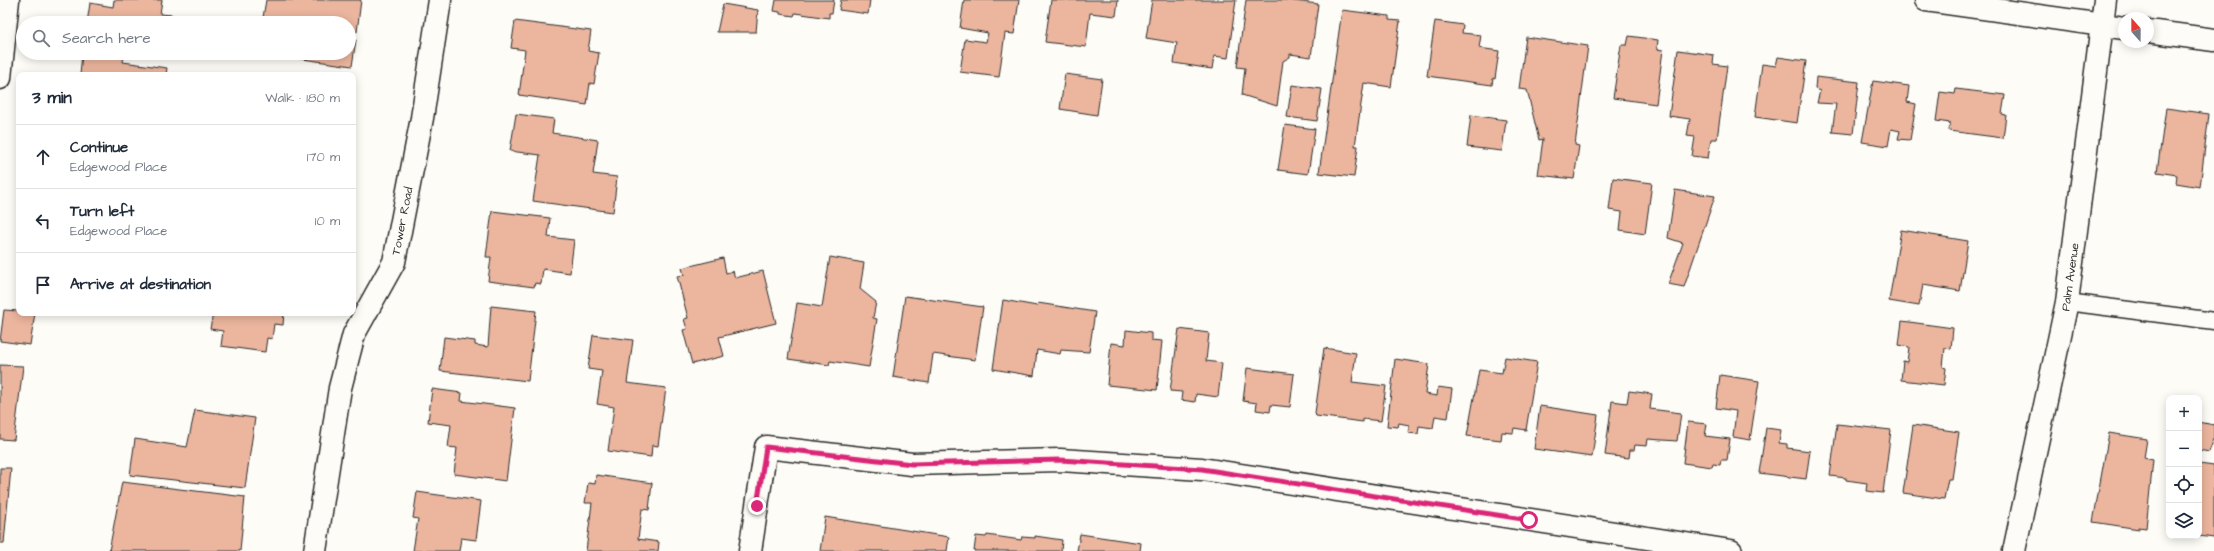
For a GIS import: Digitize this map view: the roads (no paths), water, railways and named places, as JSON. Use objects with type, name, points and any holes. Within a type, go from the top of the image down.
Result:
[{"type":"street","points":[[0,78],[8,0]]},
{"type":"street","name":"Tower Road","points":[[315,551],[340,388],[354,334],[394,262],[422,118],[440,0]]},
{"type":"street","points":[[1926,0],[2118,27]]},
{"type":"street","name":"Palm Avenue","points":[[2014,551],[2068,302],[2105,0]]},
{"type":"street","points":[[2154,32],[2214,40]]},
{"type":"street","points":[[750,551],[766,447],[912,464],[1060,460],[1202,469],[1731,551]]},
{"type":"lane","points":[[2068,302],[2214,321]]}]
